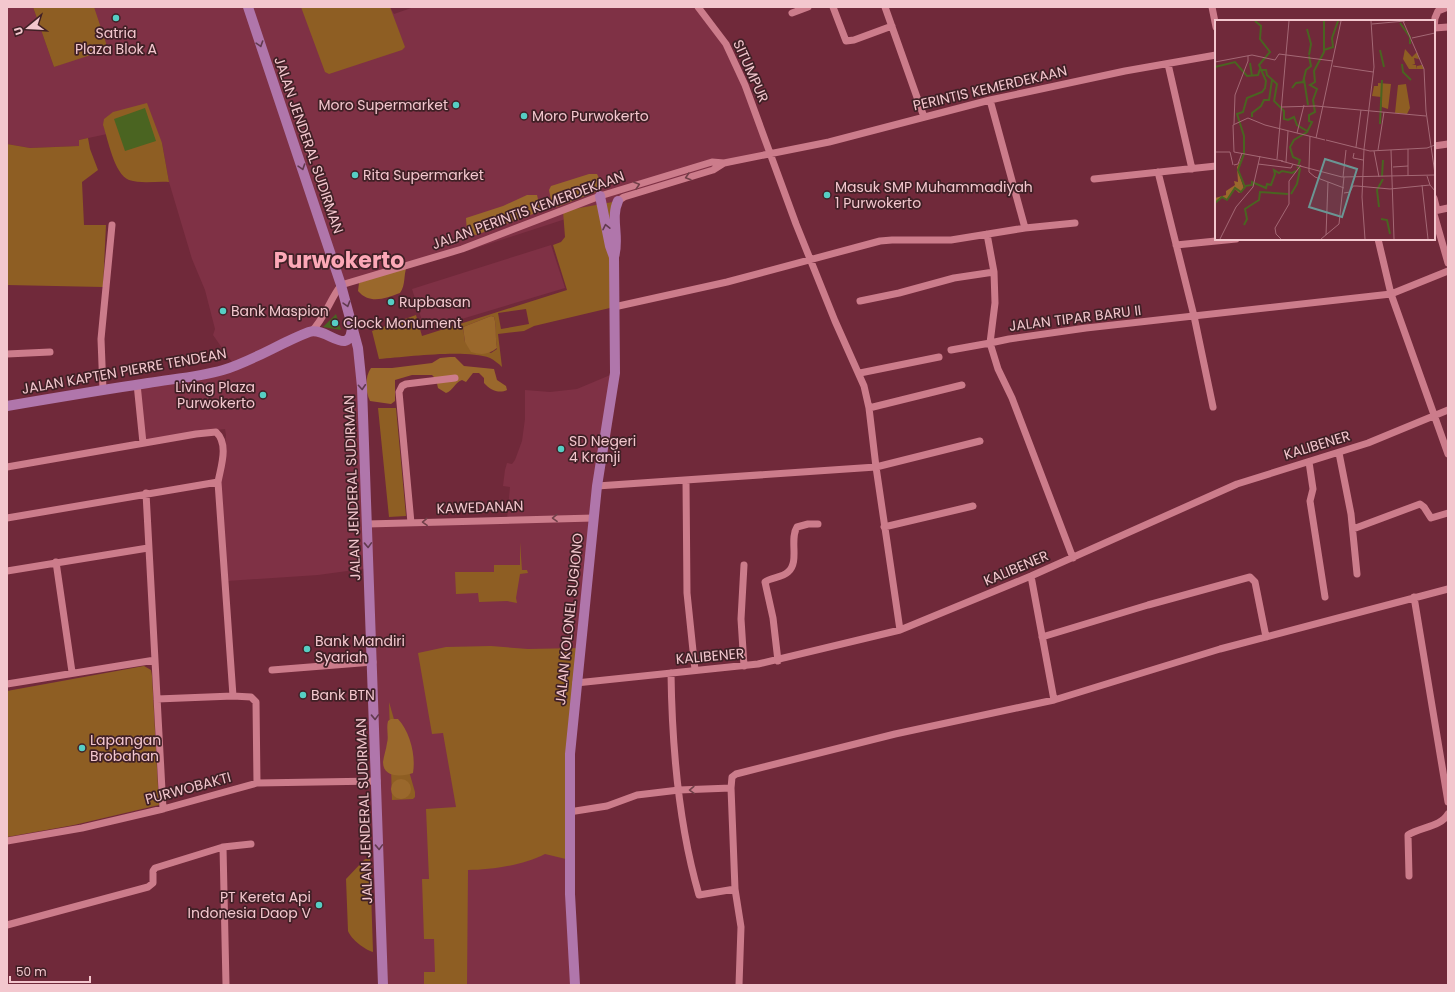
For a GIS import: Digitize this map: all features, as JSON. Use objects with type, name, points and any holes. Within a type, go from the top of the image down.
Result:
[{"type":"main road","name":"JALAN JENDERAL SUDIRMAN","points":[[248,7],[341,285],[358,348],[362,387],[368,524],[384,985]]},
{"type":"main road","name":"JALAN KOLONEL SUGIONO","points":[[600,196],[613,243]]},
{"type":"main road","name":"JALAN KOLONEL SUGIONO","points":[[575,985],[571,924],[569,812],[570,754],[597,486],[615,373],[613,243],[615,210],[618,201]]},
{"type":"main road","points":[[311,332],[326,334],[342,342],[348,341],[351,334],[352,325]]},
{"type":"main road","name":"JALAN KAPTEN PIERRE TENDEAN","points":[[7,406],[222,370],[258,357],[311,332]]},
{"type":"street","name":"SITUMPUR","points":[[698,7],[726,44],[745,85],[789,204],[838,328],[860,373],[869,408],[884,527],[900,630]]},
{"type":"street","points":[[792,13],[808,7]]},
{"type":"street","points":[[833,7],[844,39],[848,42],[892,26]]},
{"type":"street","points":[[885,7],[924,117]]},
{"type":"street","points":[[1212,7],[1215,22]]},
{"type":"street","points":[[1435,20],[1438,11],[1448,7]]},
{"type":"street","points":[[1435,28],[1448,26]]},
{"type":"street","name":"PERINTIS KEMERDEKAAN","points":[[771,152],[829,142],[990,100],[1215,55]]},
{"type":"street","points":[[1168,64],[1192,169]]},
{"type":"street","points":[[990,100],[1025,228]]},
{"type":"street","points":[[1435,146],[1448,144]]},
{"type":"street","name":"JALAN PERINTIS KEMERDEKAAN","points":[[341,285],[478,243],[600,196],[670,178],[713,170],[724,163],[771,152]]},
{"type":"street","points":[[1094,179],[1215,166]]},
{"type":"street","points":[[1158,172],[1194,316],[1213,407]]},
{"type":"street","name":"JALAN PERINTIS KEMERDEKAAN","points":[[618,201],[624,197],[670,178]]},
{"type":"street","points":[[1448,208],[1435,212],[1448,263]]},
{"type":"street","points":[[614,307],[727,282],[880,241],[951,240],[1025,228],[1075,223]]},
{"type":"street","points":[[103,390],[101,339],[112,225]]},
{"type":"street","points":[[987,234],[994,272],[995,303],[990,344],[998,369],[1012,398],[1072,558]]},
{"type":"street","points":[[1176,245],[1226,240]]},
{"type":"street","points":[[1378,240],[1391,294],[1416,368],[1435,414],[1448,454]]},
{"type":"street","name":"JALAN TIPAR BARU II","points":[[951,350],[990,344],[1009,339],[1078,329],[1391,294],[1448,271]]},
{"type":"street","points":[[860,301],[911,290],[954,278],[994,272]]},
{"type":"street","points":[[311,332],[324,316],[334,294],[341,285]]},
{"type":"street","points":[[7,354],[50,352]]},
{"type":"street","points":[[860,373],[910,361],[939,357]]},
{"type":"street","points":[[411,523],[399,392],[402,386],[406,384],[455,378]]},
{"type":"street","points":[[137,384],[143,443]]},
{"type":"street","points":[[869,408],[962,385]]},
{"type":"street","name":"KALIBENER","points":[[576,683],[744,666],[778,660],[900,630],[1031,576],[1238,484],[1374,441],[1435,414],[1448,410]]},
{"type":"street","points":[[7,468],[143,443],[216,432],[223,442],[218,482],[233,696]]},
{"type":"street","points":[[597,486],[876,467],[980,441]]},
{"type":"street","points":[[1339,453],[1353,529],[1357,574]]},
{"type":"street","points":[[1310,462],[1313,489],[1310,501],[1324,597]]},
{"type":"street","points":[[686,481],[687,593],[695,670]]},
{"type":"street","points":[[7,518],[146,493],[218,482]]},
{"type":"street","points":[[146,493],[163,809]]},
{"type":"street","points":[[1353,529],[1420,504],[1424,507],[1430,518],[1448,513]]},
{"type":"street","points":[[884,527],[974,506]]},
{"type":"street","name":"KAWEDANAN","points":[[368,524],[594,518]]},
{"type":"street","points":[[778,660],[773,618],[765,582],[770,578],[788,573],[792,567],[795,533],[797,527],[808,524],[818,524]]},
{"type":"street","points":[[7,571],[148,548]]},
{"type":"street","points":[[56,562],[72,672]]},
{"type":"street","points":[[744,564],[741,619],[744,666]]},
{"type":"street","points":[[1031,576],[1054,700]]},
{"type":"street","points":[[1042,637],[1148,605],[1250,577],[1254,579],[1255,582],[1266,637]]},
{"type":"street","points":[[739,985],[741,927],[735,889],[731,788],[732,778],[740,773],[895,734],[1054,700],[1266,637],[1414,596],[1448,589]]},
{"type":"street","points":[[1414,596],[1448,802]]},
{"type":"street","points":[[7,684],[72,672],[155,660]]},
{"type":"street","points":[[272,670],[373,662]]},
{"type":"street","points":[[672,673],[673,740],[690,866],[699,895],[735,889]]},
{"type":"street","points":[[157,698],[251,697],[256,702],[257,783]]},
{"type":"street","name":"PURWOBAKTI","points":[[7,841],[82,828],[163,809],[257,783],[377,781]]},
{"type":"street","points":[[569,812],[607,806],[637,795],[679,790],[731,788]]},
{"type":"street","points":[[1409,876],[1408,835],[1420,829],[1439,823],[1448,814]]},
{"type":"street","points":[[7,925],[148,887],[153,884],[154,869],[223,847],[251,844]]},
{"type":"street","points":[[223,847],[226,985]]},
{"type":"shaded area","points":[[7,7],[33,7],[54,67],[70,61],[41,7],[390,7],[394,14],[414,7],[698,7],[726,44],[771,152],[470,250],[341,285],[337,275],[334,294],[311,331],[338,337],[358,348],[367,523],[507,519],[510,487],[503,486],[505,470],[507,463],[512,464],[515,460],[522,441],[525,419],[525,390],[550,392],[577,389],[615,373],[572,735],[575,985],[383,985],[369,568],[318,575],[227,581],[221,480],[226,435],[225,429],[181,434],[144,442],[137,384],[234,365],[213,335],[215,329],[205,290],[192,259],[169,182],[162,143],[103,125],[107,134],[79,140],[79,146],[30,148],[7,144]]},
{"type":"shaded area","points":[[33,7],[94,7],[106,43],[106,50],[54,67]]},
{"type":"shaded area","points":[[301,7],[390,7],[405,47],[402,50],[329,74],[325,72]]},
{"type":"shaded area","points":[[147,103],[162,143],[169,182],[139,182],[129,180],[119,171],[109,147],[103,125],[104,119],[113,112]]},
{"type":"shaded area","points":[[145,108],[156,141],[125,151],[114,119]]},
{"type":"shaded area","points":[[88,138],[90,149],[98,170],[82,182],[84,225],[106,225],[103,287],[7,285],[7,144],[30,148],[79,146],[79,140]]},
{"type":"shaded area","points":[[589,174],[597,174],[602,184],[601,190],[557,207],[551,200],[549,190],[551,186]]},
{"type":"shaded area","points":[[527,195],[537,195],[541,211],[476,235],[467,233],[466,218],[503,206]]},
{"type":"shaded area","points":[[618,201],[614,307],[534,326],[524,331],[498,334],[502,367],[490,358],[466,354],[436,354],[379,359],[372,331],[416,315],[422,336],[567,290],[553,245],[561,242],[565,237],[563,211]],"holes":[[[526,309],[529,324],[501,329],[498,313]],[[491,316],[494,317],[495,321],[497,349],[491,353],[465,342],[463,327]]]},
{"type":"shaded area","points":[[551,245],[565,288],[425,330],[412,289]]},
{"type":"shaded area","points":[[407,265],[403,287],[400,293],[384,298],[373,299],[368,298],[358,291],[359,283]]},
{"type":"shaded area","points":[[336,314],[341,330],[323,327]]},
{"type":"shaded area","points":[[491,316],[494,317],[495,321],[497,348],[484,354],[471,352],[465,342],[463,327]]},
{"type":"shaded area","points":[[455,357],[464,366],[494,369],[497,380],[506,386],[507,390],[501,392],[489,388],[484,383],[484,378],[479,373],[473,373],[466,382],[462,380],[459,381],[450,391],[446,393],[438,388],[436,379],[432,375],[412,375],[395,380],[395,401],[391,404],[370,401],[366,384],[371,368],[392,368],[432,363],[440,358]]},
{"type":"shaded area","points":[[378,408],[396,408],[406,516],[389,517]]},
{"type":"shaded area","points":[[520,542],[522,570],[527,570],[528,573],[520,574],[516,598],[517,603],[507,601],[479,602],[478,593],[456,594],[455,572],[494,572],[494,565],[520,565]]},
{"type":"shaded area","points":[[491,646],[528,649],[579,648],[570,860],[545,854],[537,858],[507,866],[468,870],[467,985],[424,984],[424,972],[435,972],[434,939],[424,939],[422,879],[429,879],[426,809],[456,807],[443,733],[432,734],[418,653],[446,647]]},
{"type":"shaded area","name":"Lapangan Brobahan","points":[[144,666],[151,670],[152,676],[159,805],[74,825],[7,837],[7,691]]},
{"type":"shaded area","points":[[389,702],[415,792],[415,797],[413,799],[392,800]]},
{"type":"shaded area","points":[[391,719],[398,719],[409,737],[414,759],[413,773],[394,775],[386,771],[384,767],[383,762],[388,740],[387,724]]},
{"type":"shaded area","points":[[401,779],[408,782],[411,789],[408,796],[401,799],[394,796],[391,789],[394,782]]},
{"type":"shaded area","points":[[365,859],[370,859],[373,952],[359,944],[348,931],[346,879]]},
{"type":"place","name":"Satria Plaza Blok A","points":[[116,18]]},
{"type":"place","name":"Moro Supermarket","points":[[456,105]]},
{"type":"place","name":"Moro Purwokerto","points":[[524,116]]},
{"type":"place","name":"Rita Supermarket","points":[[355,175]]},
{"type":"place","name":"Masuk SMP Muhammadiyah 1 Purwokerto","points":[[827,195]]},
{"type":"place","name":"Rupbasan","points":[[391,302]]},
{"type":"place","name":"Bank Maspion","points":[[223,311]]},
{"type":"place","name":"Clock Monument","points":[[335,323]]},
{"type":"place","name":"Living Plaza Purwokerto","points":[[263,395]]},
{"type":"place","name":"SD Negeri 4 Kranji","points":[[561,449]]},
{"type":"place","name":"Bank Mandiri Syariah","points":[[307,649]]},
{"type":"place","name":"Bank BTN","points":[[303,695]]},
{"type":"place","name":"Lapangan Brobahan","points":[[82,748]]},
{"type":"place","name":"PT Kereta Api Indonesia Daop V","points":[[319,905]]},
{"type":"district","name":"Purwokerto","points":[[339,260]]}]
